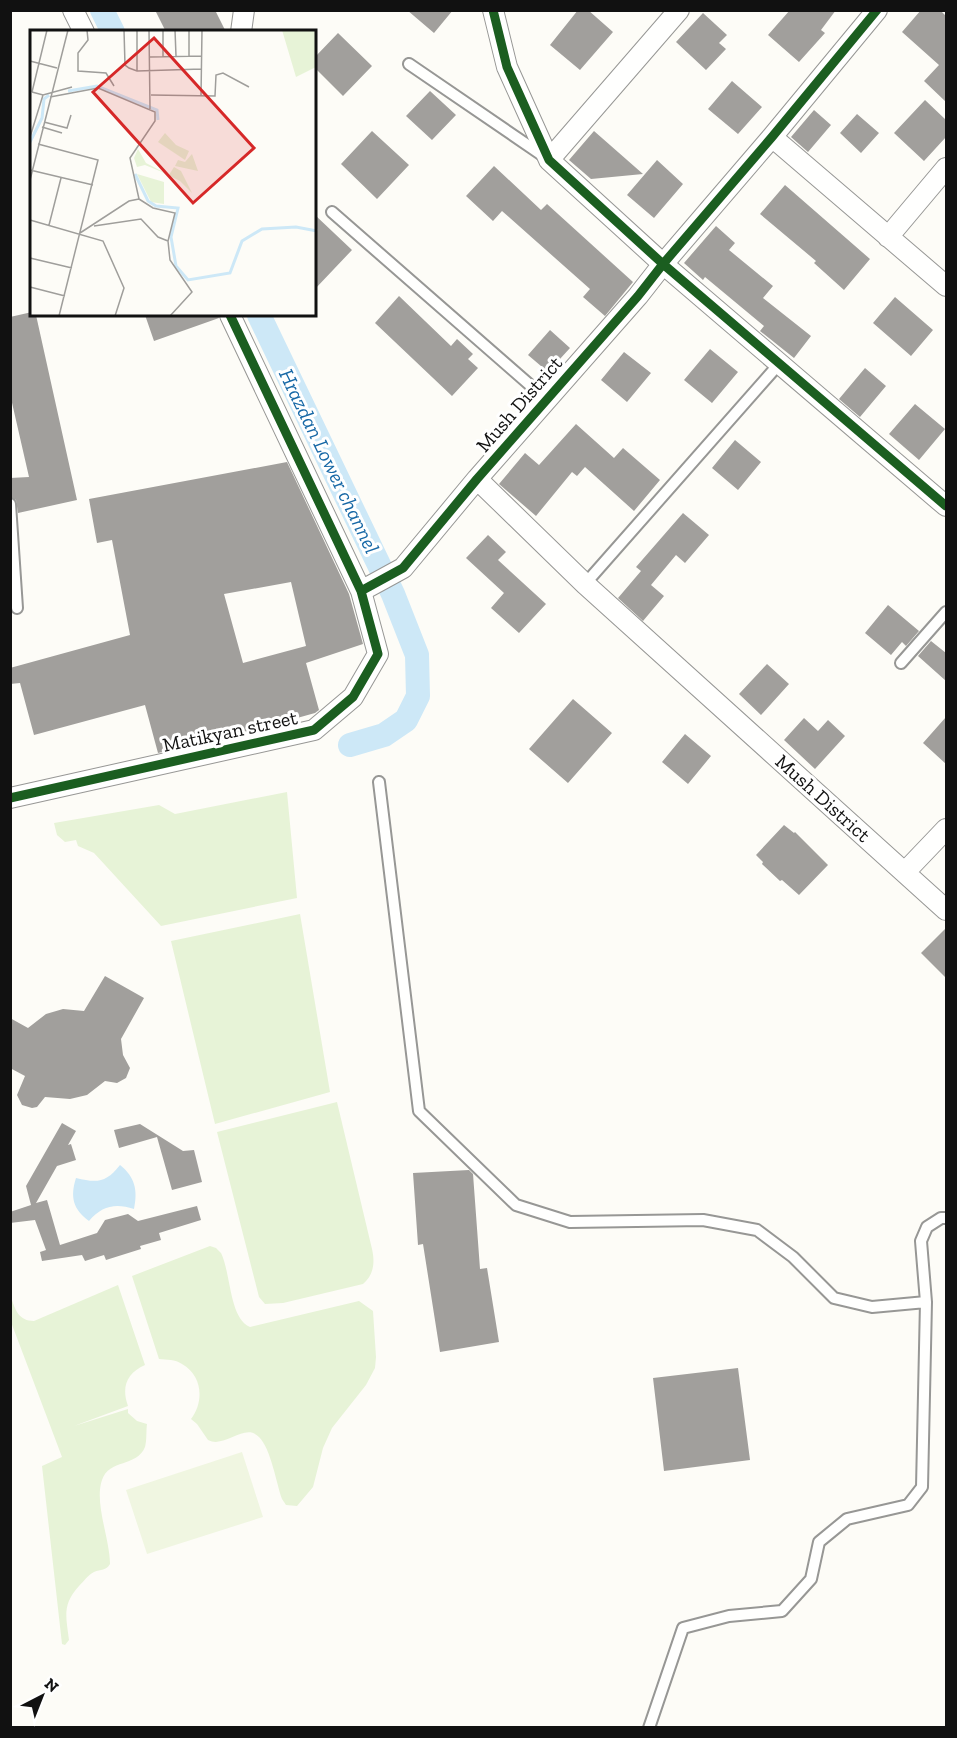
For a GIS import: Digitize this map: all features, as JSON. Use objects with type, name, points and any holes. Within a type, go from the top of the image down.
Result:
[{"type":"street","points":[[73,10],[83,30]]},
{"type":"street","points":[[241,30],[244,10]]},
{"type":"street","points":[[493,10],[507,67],[549,160],[663,264],[946,506]]},
{"type":"street","points":[[549,160],[680,10]]},
{"type":"street","name":"Mush District","points":[[361,591],[403,568],[546,399],[638,296],[877,10]]},
{"type":"street","points":[[772,137],[946,286]]},
{"type":"street","points":[[888,237],[946,168]]},
{"type":"street","name":"Matikyan street","points":[[10,798],[314,730],[353,697],[378,654],[361,591],[230,316]]},
{"type":"street","name":"Mush District","points":[[477,479],[585,584],[946,910]]},
{"type":"street","points":[[904,872],[946,829]]},
{"type":"lane","points":[[409,64],[549,160]]},
{"type":"lane","points":[[332,212],[546,399]]},
{"type":"lane","points":[[585,584],[778,364]]},
{"type":"lane","points":[[10,504],[17,608]]},
{"type":"lane","points":[[901,663],[946,612]]},
{"type":"lane","points":[[379,782],[419,1112],[516,1205],[570,1222],[703,1220],[757,1230],[793,1257],[834,1298],[872,1307],[926,1302]]},
{"type":"lane","points":[[649,1728],[683,1628],[729,1616],[782,1611],[811,1578],[819,1542],[847,1519],[908,1505],[922,1487],[926,1302],[921,1242],[927,1227],[941,1218],[946,1218]]},
{"type":"green space","points":[[287,792],[297,898],[161,926],[94,853],[78,846],[76,840],[65,842],[57,835],[54,823],[159,805],[175,814]]},
{"type":"green space","points":[[300,914],[330,1092],[215,1124],[171,941]]},
{"type":"green space","points":[[337,1102],[372,1249],[371,1272],[363,1284],[283,1303],[265,1304],[259,1297],[217,1132]]},
{"type":"green space","points":[[210,1246],[221,1253],[234,1305],[243,1322],[250,1327],[359,1301],[373,1311],[375,1368],[366,1385],[332,1428],[323,1448],[313,1487],[297,1506],[286,1505],[282,1499],[270,1457],[259,1437],[248,1432],[221,1441],[208,1440],[191,1419],[199,1397],[198,1382],[194,1375],[179,1362],[159,1359],[132,1276]]},
{"type":"green space","points":[[118,1285],[145,1365],[134,1372],[127,1381],[125,1393],[128,1406],[74,1426],[128,1409],[128,1413],[137,1421],[147,1424],[146,1444],[136,1458],[111,1469],[102,1480],[101,1510],[110,1564],[105,1569],[90,1575],[70,1599],[66,1611],[69,1640],[65,1645],[62,1644],[42,1466],[62,1457],[11,1322],[11,1297],[21,1317],[34,1321]]},
{"type":"green space","points":[[242,1452],[263,1517],[147,1554],[126,1490]]},
{"type":"water","points":[[120,1165],[129,1174],[134,1184],[136,1196],[134,1209],[121,1206],[109,1207],[89,1221],[79,1212],[74,1202],[73,1191],[76,1178],[90,1181],[101,1180]]},
{"type":"building","points":[[155,10],[215,10],[225,30],[165,30]]},
{"type":"building","points":[[407,10],[453,10],[434,33]]},
{"type":"building","points":[[578,10],[588,10],[613,32],[580,70],[550,45]]},
{"type":"building","points":[[790,10],[836,10],[821,30],[825,33],[799,62],[768,35]]},
{"type":"building","points":[[921,10],[940,10],[946,16],[946,102],[924,81],[939,65],[902,32]]},
{"type":"building","points":[[703,13],[727,35],[719,43],[726,49],[706,70],[676,42]]},
{"type":"building","points":[[338,33],[372,66],[343,96],[316,69],[316,56]]},
{"type":"building","points":[[732,81],[762,107],[738,134],[708,109]]},
{"type":"building","points":[[430,91],[456,115],[432,140],[406,116]]},
{"type":"building","points":[[925,100],[946,120],[946,137],[924,161],[894,133]]},
{"type":"building","points":[[814,110],[831,125],[808,152],[791,137]]},
{"type":"building","points":[[857,114],[879,133],[861,153],[840,133]]},
{"type":"building","points":[[372,131],[409,165],[377,199],[341,164]]},
{"type":"building","points":[[594,131],[643,174],[591,179],[569,160]]},
{"type":"building","points":[[657,160],[683,184],[654,218],[627,195]]},
{"type":"building","points":[[494,166],[541,210],[547,204],[633,282],[605,316],[583,297],[590,289],[502,211],[493,221],[466,196]]},
{"type":"building","points":[[785,185],[870,259],[844,290],[814,263],[816,261],[760,214]]},
{"type":"building","points":[[316,216],[352,250],[316,288]]},
{"type":"building","points":[[716,226],[735,243],[729,250],[773,286],[763,298],[811,336],[794,358],[760,331],[764,326],[705,277],[703,280],[684,263]]},
{"type":"building","points":[[399,296],[451,346],[457,339],[473,354],[468,359],[478,368],[452,396],[375,323]]},
{"type":"building","points":[[895,297],[933,330],[911,356],[873,323]]},
{"type":"building","points":[[30,312],[30,316],[36,316],[77,500],[18,513],[16,500],[10,497],[10,478],[29,477],[10,394],[10,317]]},
{"type":"building","points":[[145,316],[218,316],[219,318],[154,341]]},
{"type":"building","points":[[550,330],[570,348],[548,372],[528,355]]},
{"type":"building","points":[[710,349],[738,372],[712,403],[684,380]]},
{"type":"building","points":[[624,352],[651,373],[627,402],[601,380]]},
{"type":"building","points":[[865,368],[886,386],[860,417],[839,399]]},
{"type":"building","points":[[915,404],[945,429],[919,460],[889,434]]},
{"type":"building","points":[[576,424],[614,458],[623,448],[660,480],[634,511],[585,467],[577,476],[572,472],[536,516],[499,484],[525,453],[539,465]]},
{"type":"building","points":[[735,440],[761,462],[738,490],[712,468]]},
{"type":"building","points":[[287,462],[349,594],[363,644],[306,663],[319,710],[229,737],[158,753],[145,705],[34,735],[20,683],[10,684],[10,668],[130,635],[112,540],[97,543],[89,499]],"holes":[[[291,582],[306,646],[243,663],[224,594]]]},
{"type":"building","points":[[683,513],[709,535],[685,563],[676,555],[651,585],[664,596],[643,621],[618,598],[641,571],[636,567]]},
{"type":"building","points":[[488,535],[506,552],[498,560],[546,604],[519,633],[491,608],[504,593],[466,558]]},
{"type":"building","points":[[888,605],[919,631],[906,646],[902,642],[891,655],[865,633]]},
{"type":"building","points":[[931,641],[946,653],[946,681],[918,656]]},
{"type":"building","points":[[767,664],[789,684],[761,715],[739,694]]},
{"type":"building","points":[[573,699],[612,733],[568,783],[529,749]]},
{"type":"building","points":[[946,717],[946,764],[923,743]]},
{"type":"building","points":[[804,718],[818,731],[828,720],[845,736],[815,769],[784,740]]},
{"type":"building","points":[[685,734],[711,756],[688,784],[662,762]]},
{"type":"building","points":[[784,825],[795,832],[828,865],[799,895],[782,880],[780,881],[756,855]]},
{"type":"building","points":[[946,928],[946,978],[921,953]]},
{"type":"building","points":[[105,976],[144,998],[121,1039],[123,1055],[130,1068],[126,1078],[117,1083],[105,1081],[87,1095],[70,1099],[45,1097],[37,1107],[32,1108],[22,1105],[17,1095],[25,1076],[10,1068],[10,1018],[28,1028],[46,1014],[63,1009],[84,1011]]},
{"type":"building","points":[[62,1123],[76,1131],[68,1145],[71,1144],[76,1160],[57,1166],[36,1203],[47,1200],[60,1245],[97,1233],[105,1220],[128,1214],[138,1221],[197,1206],[201,1220],[159,1233],[161,1240],[106,1260],[104,1255],[85,1261],[82,1255],[42,1261],[40,1252],[46,1250],[35,1220],[10,1223],[10,1212],[31,1205],[26,1186]]},
{"type":"building","points":[[140,1124],[183,1151],[194,1150],[202,1182],[172,1190],[157,1137],[119,1148],[114,1130]]},
{"type":"building","points":[[469,1170],[473,1174],[480,1269],[487,1268],[499,1342],[440,1352],[423,1244],[418,1245],[413,1173]]},
{"type":"building","points":[[738,1368],[750,1460],[664,1471],[653,1378]]},
{"type":"waterway","name":"Hrazdan Lower channel","points":[[102,10],[112,30]]},
{"type":"waterway","name":"Hrazdan Lower channel","points":[[259,316],[393,594],[417,655],[418,696],[406,720],[384,735],[350,745]]},
{"type":"cycle path","points":[[493,10],[507,67],[549,160],[663,264],[946,506]]},
{"type":"cycle path","points":[[361,591],[403,568],[477,479],[638,296],[877,10]]},
{"type":"cycle path","points":[[10,798],[314,730],[353,697],[378,654],[361,591],[230,316]]}]
